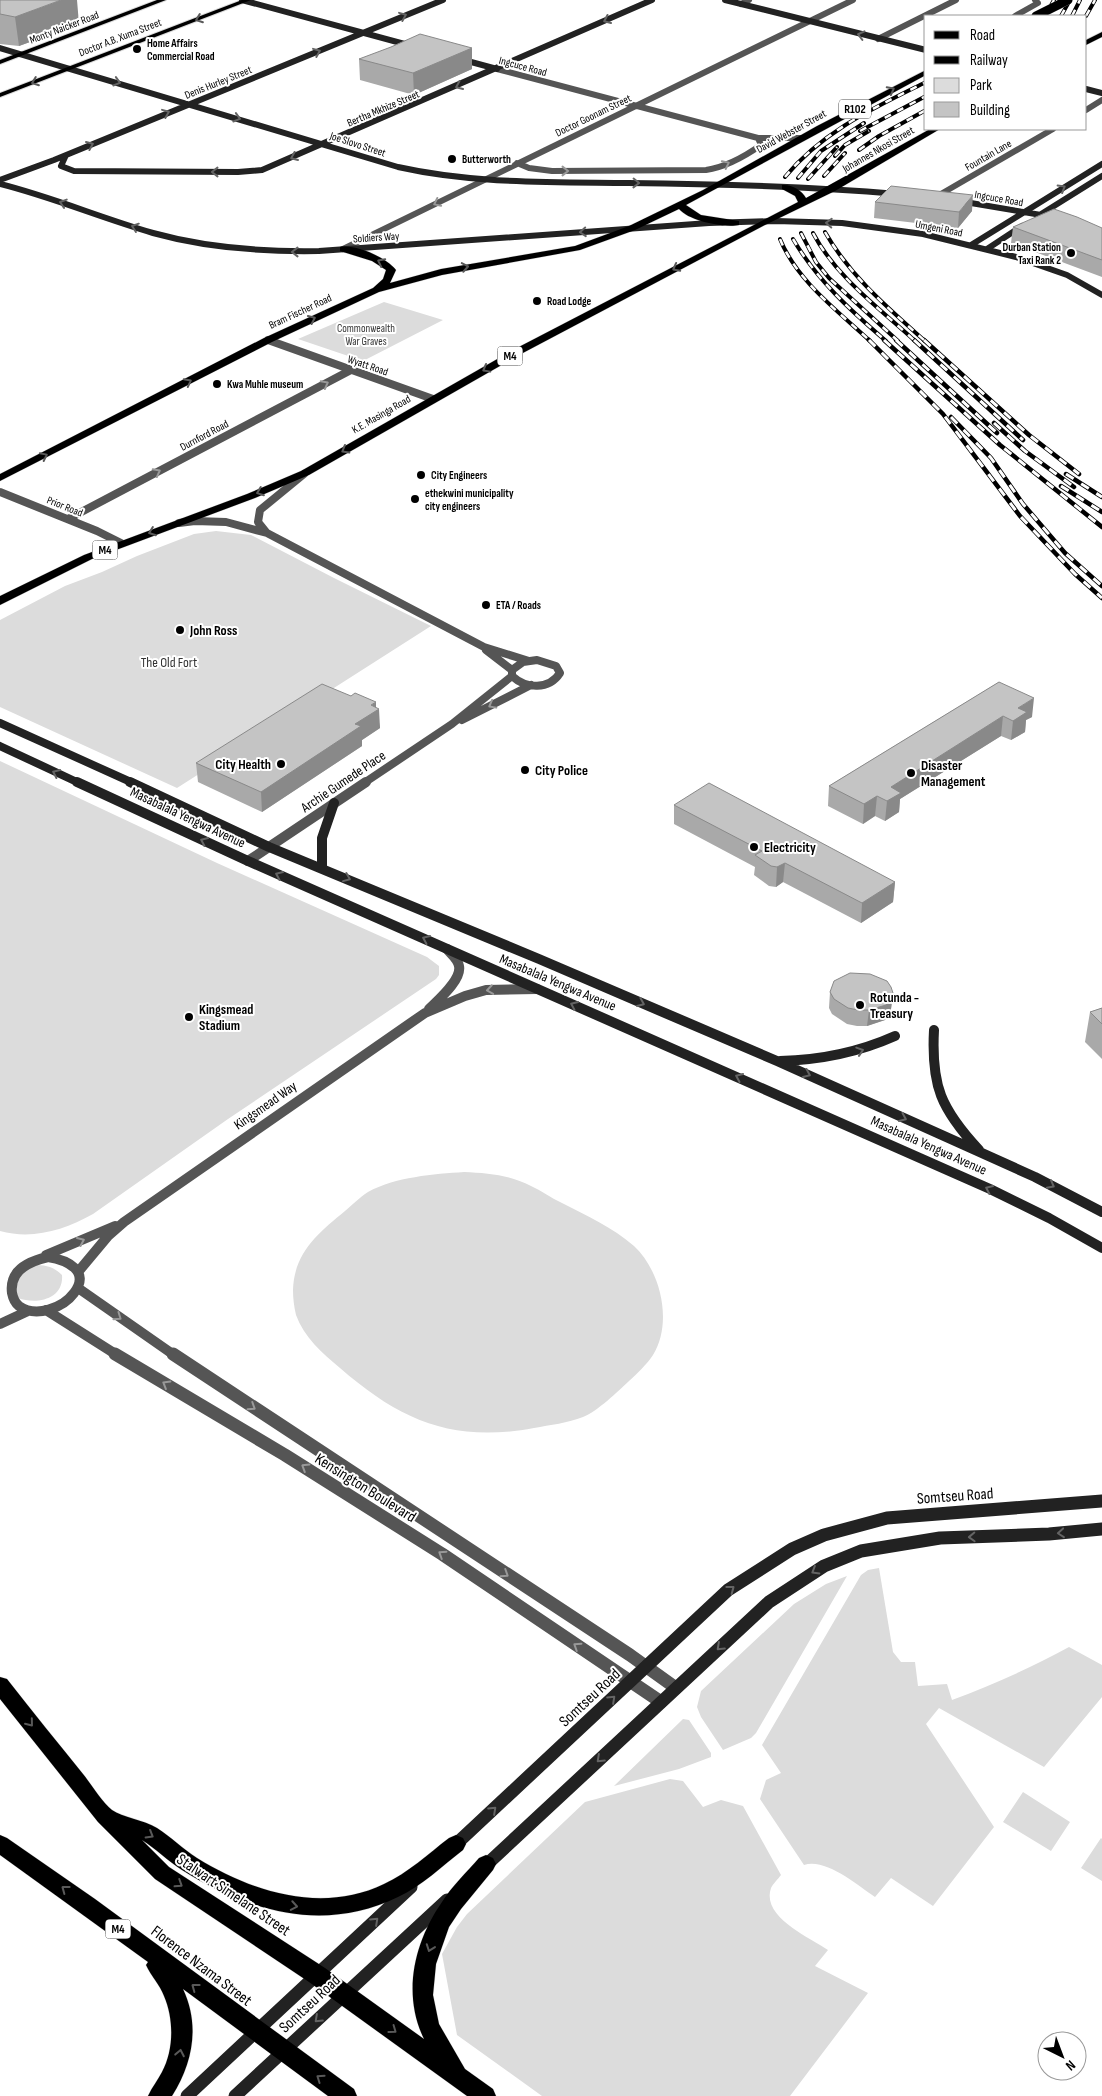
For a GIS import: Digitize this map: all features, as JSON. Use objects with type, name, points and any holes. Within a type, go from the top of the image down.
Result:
[{"type":"highway","points":[[1038,15],[1068,0]]},
{"type":"highway","points":[[1087,42],[1102,34]]},
{"type":"highway","name":"David Webster Street","points":[[721,183],[924,73]]},
{"type":"highway","name":"Johannes Nkosi Street","points":[[803,204],[934,130]]},
{"type":"highway","name":"R102","points":[[632,228],[681,205],[721,183]]},
{"type":"highway","points":[[785,186],[799,194],[803,204]]},
{"type":"highway","name":"K.E. Masinga Road","points":[[0,601],[74,563],[251,496],[305,473],[534,343],[762,223],[803,204]]},
{"type":"highway","points":[[681,205],[683,209],[700,217],[736,223]]},
{"type":"highway","name":"Bram Fischer Road","points":[[0,478],[268,340],[376,290],[441,272],[577,248],[632,228]]},
{"type":"highway","points":[[344,250],[376,259],[388,265],[391,270],[390,276],[376,290]]},
{"type":"highway","name":"Stalwart Simelane Street","points":[[0,1685],[105,1816],[162,1873],[317,1975],[484,2096]]},
{"type":"highway","points":[[105,1816],[148,1833],[192,1866],[234,1886],[267,1900],[300,1907],[333,1908],[364,1903],[393,1890],[456,1844]]},
{"type":"highway","name":"Florence Nzama Street","points":[[0,1844],[52,1879],[256,2032]]},
{"type":"highway","points":[[459,2078],[428,2024],[422,1981],[426,1959],[435,1935],[449,1908],[486,1864]]},
{"type":"highway","points":[[144,1948],[169,1979],[178,2001],[183,2027],[181,2054],[171,2081],[159,2096]]},
{"type":"highway","name":"M4","points":[[256,2032],[346,2096]]},
{"type":"main road","name":"Monty Naicker Road","points":[[0,62],[163,0]]},
{"type":"main road","points":[[245,0],[419,48]]},
{"type":"main road","name":"Doctor A.B. Xuma Street","points":[[0,95],[245,0]]},
{"type":"main road","name":"Denis Hurley Street","points":[[0,180],[66,155],[443,0]]},
{"type":"main road","name":"Bertha Mkhize Street","points":[[66,155],[61,166],[74,170],[251,172],[271,167],[652,0]]},
{"type":"main road","points":[[725,0],[807,22],[924,50]]},
{"type":"main road","name":"Joe Slovo Street","points":[[0,48],[415,172],[480,181],[721,183],[832,189]]},
{"type":"main road","name":"Ingcuce Road","points":[[454,57],[497,69]]},
{"type":"main road","points":[[1087,89],[1102,93]]},
{"type":"main road","points":[[970,245],[1102,164]]},
{"type":"main road","points":[[1085,175],[1100,177]]},
{"type":"main road","points":[[987,249],[1100,177]]},
{"type":"main road","name":"Soldiers Way","points":[[0,184],[151,233],[192,242],[273,251],[344,250],[632,228],[762,223]]},
{"type":"main road","points":[[832,189],[904,194]]},
{"type":"main road","name":"Ingcuce Road","points":[[924,197],[1060,219]]},
{"type":"main road","name":"Umgeni Road","points":[[762,223],[842,223],[912,233],[970,245],[1054,270],[1089,285],[1102,295]]},
{"type":"main road","points":[[1089,285],[1102,288]]},
{"type":"main road","name":"Masabalala Yengwa Avenue","points":[[0,723],[89,762],[269,847],[777,1061],[1035,1176],[1102,1212]]},
{"type":"main road","name":"Masabalala Yengwa Avenue","points":[[0,746],[248,861],[990,1189],[1049,1218],[1102,1248]]},
{"type":"main road","points":[[322,868],[322,838],[334,804]]},
{"type":"main road","points":[[934,1030],[932,1057],[935,1082],[939,1094],[954,1122],[982,1153]]},
{"type":"main road","points":[[777,1061],[843,1056],[870,1048],[895,1036]]},
{"type":"main road","name":"Somtseu Road","points":[[187,2096],[728,1590],[792,1549],[824,1535],[887,1518],[1102,1501]]},
{"type":"main road","name":"Somtseu Road","points":[[235,2096],[776,1597],[824,1566],[862,1551],[940,1538],[1049,1534],[1102,1529]]},
{"type":"street","points":[[741,4],[749,0]]},
{"type":"street","name":"Doctor Goonam Street","points":[[344,250],[480,181],[853,0]]},
{"type":"street","points":[[926,15],[956,0]]},
{"type":"street","points":[[1016,15],[1038,3],[1036,0]]},
{"type":"street","points":[[878,39],[924,16]]},
{"type":"street","name":"Ingcuce Road","points":[[497,69],[758,138],[801,138]]},
{"type":"street","points":[[1087,109],[1102,100]]},
{"type":"street","name":"Fountain Lane","points":[[934,198],[1051,130]]},
{"type":"street","points":[[517,163],[529,168],[552,171],[706,170],[722,167],[755,149],[761,145],[758,138]]},
{"type":"street","name":"Wyatt Road","points":[[268,340],[434,399]]},
{"type":"street","name":"Durnford Road","points":[[68,519],[351,370]]},
{"type":"street","points":[[267,533],[260,527],[258,521],[257,515],[260,510],[305,473]]},
{"type":"street","name":"Prior Road","points":[[0,492],[68,519],[121,544]]},
{"type":"street","points":[[174,524],[195,521],[226,522],[267,533],[484,647],[529,661]]},
{"type":"street","points":[[484,647],[519,682],[532,685]]},
{"type":"street","name":"Archie Gumede Place","points":[[248,861],[452,724],[512,673],[518,664],[529,661],[551,663],[556,666],[560,673],[552,682],[543,685],[532,685],[452,724]]},
{"type":"street","name":"Kingsmead Way","points":[[78,1272],[108,1236],[124,1222],[425,1013],[446,992],[460,969],[458,962],[447,949]]},
{"type":"street","name":"Kingsmead Way","points":[[425,1013],[465,996],[486,990],[538,989]]},
{"type":"street","name":"Kingsmead Way","points":[[38,1258],[76,1244],[124,1222]]},
{"type":"street","points":[[38,1258],[53,1258],[66,1261],[78,1272],[80,1280],[78,1288],[67,1302],[46,1310],[28,1311],[15,1307],[8,1302],[1,1284],[11,1270],[28,1260],[38,1258]]},
{"type":"street","name":"Kensington Boulevard","points":[[78,1288],[206,1377],[676,1688]]},
{"type":"street","name":"Kensington Boulevard","points":[[46,1310],[122,1358],[285,1455],[434,1549],[661,1702]]},
{"type":"street","points":[[0,1324],[28,1311]]},
{"type":"green space","name":"Commonwealth War Graves","points":[[384,302],[443,320],[363,361],[298,339]]},
{"type":"green space","name":"The Old Fort","points":[[216,531],[251,535],[431,626],[177,788],[0,707],[0,620],[65,586],[137,556],[194,534]]},
{"type":"green space","name":"Kingsmead Stadium","points":[[0,761],[217,863],[427,957],[439,966],[439,975],[436,979],[228,1119],[93,1214],[71,1225],[48,1232],[12,1234],[0,1231]]},
{"type":"green space","points":[[464,1172],[507,1177],[535,1188],[617,1233],[634,1246],[651,1269],[657,1283],[663,1313],[659,1342],[653,1355],[639,1372],[607,1401],[589,1414],[565,1422],[505,1432],[453,1430],[430,1424],[385,1402],[363,1386],[320,1350],[299,1323],[294,1302],[294,1277],[309,1245],[326,1227],[362,1196],[379,1187],[415,1177]]},
{"type":"green space","points":[[33,1265],[49,1267],[62,1275],[59,1290],[54,1295],[33,1301],[18,1298],[10,1281]]},
{"type":"green space","points":[[879,1568],[893,1652],[901,1662],[915,1662],[918,1686],[947,1684],[952,1700],[1011,1676],[1069,1647],[1102,1665],[1102,1697],[1044,1767],[939,1708],[926,1724],[994,1827],[933,1906],[891,1878],[875,1897],[831,1869],[822,1865],[804,1865],[760,1799],[766,1780],[781,1773],[762,1745],[861,1575],[868,1570]]},
{"type":"green space","points":[[847,1576],[756,1733],[751,1738],[723,1750],[701,1717],[697,1707],[701,1691],[794,1604],[826,1584]]},
{"type":"green space","points":[[683,1719],[689,1720],[711,1753],[711,1757],[679,1769],[614,1786]]},
{"type":"green space","points":[[670,1779],[683,1781],[703,1807],[721,1800],[743,1806],[781,1875],[771,1888],[770,1898],[773,1908],[789,1925],[828,1950],[815,1966],[868,1993],[790,2096],[542,2096],[457,2035],[442,1954],[457,1927],[467,1914],[585,1802]]},
{"type":"green space","points":[[1023,1792],[1070,1822],[1051,1851],[1003,1822]]},
{"type":"green space","points":[[1102,1839],[1102,1881],[1081,1868]]},
{"type":"building","points":[[0,0],[61,0],[15,17],[0,14]]},
{"type":"building","points":[[420,34],[472,48],[413,73],[359,59],[391,47]]},
{"type":"building","points":[[891,186],[973,195],[959,212],[875,202]]},
{"type":"building","points":[[1054,209],[1102,228],[1102,260],[1013,227]]},
{"type":"building","points":[[999,682],[1034,698],[1018,708],[1027,712],[1013,721],[1003,716],[891,787],[901,793],[887,801],[877,796],[864,804],[829,786]]},
{"type":"building","name":"City Health","points":[[322,684],[351,696],[355,693],[376,702],[371,705],[379,709],[355,724],[361,726],[261,792],[196,763]]},
{"type":"building","points":[[709,783],[895,882],[862,903],[785,863],[777,867],[771,866],[755,855],[762,851],[674,805]]},
{"type":"building","points":[[850,973],[870,974],[887,981],[893,993],[891,999],[886,1005],[869,1010],[848,1008],[834,999],[830,992],[834,981]]},
{"type":"building","points":[[1102,1008],[1102,1024],[1090,1012]]},
{"type":"railway","points":[[1046,15],[1054,0]]},
{"type":"railway","points":[[1062,15],[1070,0]]},
{"type":"railway","points":[[1072,15],[1080,0]]},
{"type":"railway","points":[[1087,15],[1095,0]]},
{"type":"railway","points":[[785,177],[816,146],[850,122],[924,83]]},
{"type":"railway","points":[[860,131],[924,97]]},
{"type":"railway","points":[[859,150],[879,136],[924,111]]},
{"type":"railway","points":[[798,178],[821,151],[864,123]]},
{"type":"railway","points":[[835,156],[845,145],[869,131]]},
{"type":"railway","points":[[808,179],[837,147]]},
{"type":"railway","points":[[824,176],[845,153]]},
{"type":"railway","points":[[825,232],[846,263],[870,291],[925,341]]},
{"type":"railway","points":[[801,233],[816,262],[829,278],[898,341]]},
{"type":"railway","points":[[813,233],[846,278],[915,341]]},
{"type":"railway","points":[[780,239],[787,254],[808,282],[832,307],[870,341]]},
{"type":"railway","points":[[793,239],[823,281],[847,306],[886,341]]},
{"type":"railway","points":[[884,340],[1000,445],[1102,527]]},
{"type":"railway","points":[[896,340],[997,433]]},
{"type":"railway","points":[[914,340],[1023,440]]},
{"type":"railway","points":[[924,340],[1029,435],[1079,474]]},
{"type":"railway","points":[[870,341],[943,414],[1020,516],[1075,574],[1102,598]]},
{"type":"railway","points":[[951,417],[991,458],[1023,504],[1065,553],[1102,586]]},
{"type":"railway","points":[[994,423],[1025,451],[1074,487]]},
{"type":"railway","points":[[1066,474],[1102,497]]},
{"type":"railway","points":[[1061,486],[1102,512]]},
{"type":"place","name":"Home Affairs Commercial Road","points":[[137,49]]},
{"type":"place","name":"Butterworth","points":[[452,159]]},
{"type":"place","name":"Durban Station Taxi Rank 2","points":[[1071,253]]},
{"type":"place","name":"Road Lodge","points":[[537,301]]},
{"type":"place","name":"Kwa Muhle museum","points":[[217,384]]},
{"type":"place","name":"City Engineers","points":[[421,475]]},
{"type":"place","name":"ethekwini municipality city engineers","points":[[415,499]]},
{"type":"place","name":"ETA / Roads","points":[[486,605]]},
{"type":"place","name":"John Ross","points":[[180,630]]},
{"type":"place","name":"City Health","points":[[281,764]]},
{"type":"place","name":"City Police","points":[[525,770]]},
{"type":"place","name":"Disaster Management","points":[[911,773]]},
{"type":"place","name":"Electricity","points":[[754,847]]},
{"type":"place","name":"Rotunda - Treasury","points":[[860,1005]]},
{"type":"place","name":"Kingsmead Stadium","points":[[189,1017]]}]
